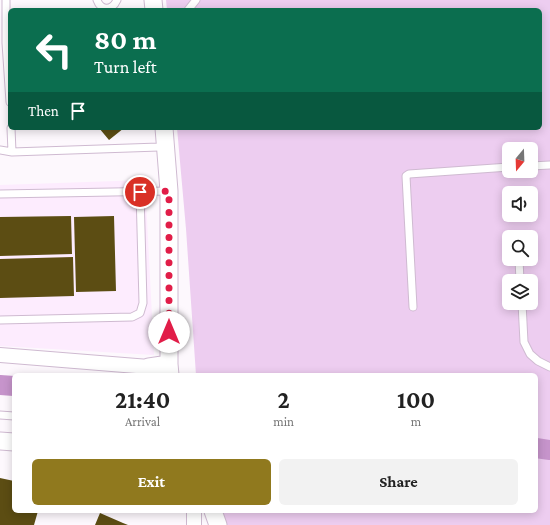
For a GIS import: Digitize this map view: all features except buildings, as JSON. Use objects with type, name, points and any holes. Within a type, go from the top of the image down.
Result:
[{"type":"street","points":[[0,355],[147,371],[169,369],[169,191],[164,130]]},
{"type":"street","points":[[0,441],[12,442]]},
{"type":"street","points":[[194,513],[194,525]]},
{"type":"street","points":[[214,513],[218,525]]},
{"type":"lane","points":[[6,0],[8,72]]},
{"type":"lane","points":[[97,0],[101,7],[107,8],[113,6],[117,0]]},
{"type":"lane","points":[[190,8],[196,0]]},
{"type":"lane","points":[[11,130],[12,152]]},
{"type":"lane","points":[[0,150],[12,152],[166,146]]},
{"type":"lane","points":[[538,166],[550,165]]},
{"type":"lane","points":[[414,307],[406,176],[409,174],[502,168]]},
{"type":"lane","points":[[0,194],[169,191]]},
{"type":"lane","points":[[0,320],[132,317],[140,313],[143,303],[140,192]]},
{"type":"lane","points":[[522,310],[524,342],[530,354],[538,361],[550,367]]},
{"type":"lane","points":[[0,415],[12,416]]},
{"type":"shaded area","points":[[166,0],[550,0],[550,525],[208,525],[207,513],[538,513],[538,373],[196,373],[186,229],[177,130],[542,130],[542,8],[167,8]]},
{"type":"shaded area","points":[[145,180],[154,355],[0,346],[0,185]]},
{"type":"waterway","points":[[0,385],[12,386]]},
{"type":"waterway","points":[[538,448],[550,450]]},
{"type":"route","points":[[140,192],[169,191],[169,332]]}]
